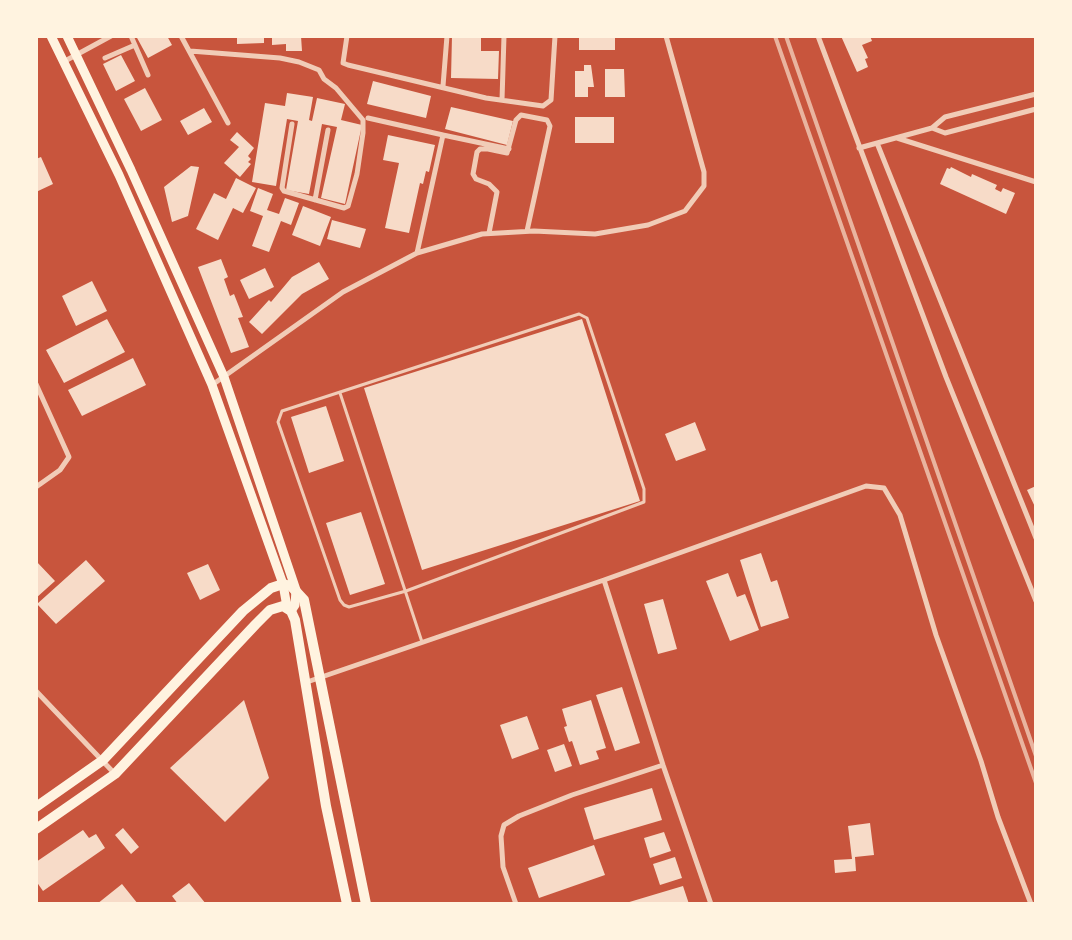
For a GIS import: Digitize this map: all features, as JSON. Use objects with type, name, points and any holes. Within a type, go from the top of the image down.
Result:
[{"type":"main road","points":[[51,36],[65,61],[212,385],[283,584],[307,682],[326,806],[347,904]]},
{"type":"main road","points":[[67,36],[77,54],[224,377],[296,590],[304,600],[366,904]]},
{"type":"main road","points":[[36,807],[103,760],[243,611],[272,588],[283,584],[296,590]]},
{"type":"main road","points":[[289,609],[295,605],[296,590]]},
{"type":"main road","points":[[36,829],[115,774],[270,610],[279,606],[289,609]]},
{"type":"street","points":[[65,61],[111,36]]},
{"type":"street","points":[[131,36],[148,75]]},
{"type":"street","points":[[181,36],[228,123]]},
{"type":"street","points":[[347,36],[343,63],[502,100],[543,106],[549,104],[552,100],[555,36]]},
{"type":"street","points":[[443,86],[447,36]]},
{"type":"street","points":[[502,100],[504,36]]},
{"type":"street","points":[[212,385],[343,292],[417,253],[489,233],[527,231],[595,234],[648,225],[685,210],[698,196],[704,186],[704,172],[666,36]]},
{"type":"street","points":[[818,36],[859,148],[1036,601]]},
{"type":"street","points":[[106,58],[135,45]]},
{"type":"street","points":[[190,52],[280,58],[299,62],[319,70],[324,79],[336,88],[363,120],[357,174],[348,206],[344,208],[284,191],[282,188],[292,124]]},
{"type":"street","points":[[859,148],[932,128],[945,117],[1036,94]]},
{"type":"street","points":[[932,128],[945,134],[1036,108]]},
{"type":"street","points":[[489,233],[497,192],[489,184],[476,179],[473,174],[477,152],[480,149],[488,149],[507,153],[518,117],[521,115],[549,122],[527,231]]},
{"type":"street","points":[[368,118],[509,149]]},
{"type":"street","points":[[314,200],[328,130]]},
{"type":"street","points":[[417,253],[443,135]]},
{"type":"street","points":[[897,138],[1036,182]]},
{"type":"street","points":[[877,143],[1036,538]]},
{"type":"street","points":[[36,384],[69,457],[60,470],[36,487]]},
{"type":"street","points":[[307,682],[604,580],[866,486],[884,488],[900,515],[936,635],[982,761],[998,817],[1031,904]]},
{"type":"street","points":[[604,580],[663,765],[711,904]]},
{"type":"street","points":[[36,691],[115,774]]},
{"type":"street","points":[[516,904],[503,867],[501,836],[504,825],[519,816],[572,795],[663,765]]},
{"type":"lane","points":[[571,315],[584,315],[588,318],[645,497],[640,504],[406,592],[349,607],[340,600],[278,422],[282,411],[571,315]]},
{"type":"lane","points":[[340,393],[423,643]]},
{"type":"building","points":[[136,36],[167,36],[172,45],[148,58]]},
{"type":"building","points":[[237,36],[264,36],[264,43],[237,44]]},
{"type":"building","points":[[272,36],[301,36],[302,51],[286,51],[286,44],[272,45]]},
{"type":"building","points":[[452,36],[481,36],[481,51],[499,51],[498,79],[451,78]]},
{"type":"building","points":[[579,36],[615,36],[615,50],[579,50]]},
{"type":"building","points":[[841,36],[870,36],[872,41],[862,45],[868,58],[865,59],[868,67],[857,72]]},
{"type":"building","points":[[121,55],[135,81],[116,91],[103,64]]},
{"type":"building","points":[[584,65],[591,65],[594,87],[588,87],[588,97],[575,97],[575,71],[584,71]]},
{"type":"building","points":[[605,69],[624,69],[625,97],[605,97]]},
{"type":"building","points":[[373,81],[431,96],[426,118],[367,104]]},
{"type":"building","points":[[145,88],[162,120],[141,131],[124,99]]},
{"type":"building","points":[[287,93],[313,97],[309,120],[312,121],[317,98],[345,104],[341,120],[362,125],[345,204],[321,198],[337,127],[322,124],[309,194],[286,190],[298,121],[287,119],[276,186],[252,182],[265,103],[285,106]]},
{"type":"building","points":[[451,107],[513,121],[507,145],[445,129]]},
{"type":"building","points":[[204,108],[212,122],[188,135],[180,121]]},
{"type":"building","points":[[575,117],[614,117],[614,143],[575,143]]},
{"type":"building","points":[[237,132],[254,148],[248,156],[251,159],[248,162],[251,164],[240,177],[224,163],[239,147],[230,140]]},
{"type":"building","points":[[388,135],[435,145],[429,172],[426,171],[423,184],[420,183],[409,233],[385,228],[399,163],[383,160]]},
{"type":"building","points":[[41,157],[53,184],[36,192],[36,159]]},
{"type":"building","points":[[191,166],[199,167],[188,216],[172,222],[164,187]]},
{"type":"building","points":[[951,167],[971,177],[972,174],[997,185],[995,189],[1001,192],[1003,188],[1015,193],[1006,214],[940,184],[947,168],[950,169]]},
{"type":"building","points":[[236,178],[256,188],[243,213],[233,208],[218,240],[196,229],[214,193],[226,199]]},
{"type":"building","points":[[258,188],[273,194],[267,210],[279,214],[285,198],[299,203],[291,225],[281,221],[269,252],[252,246],[263,216],[250,211]]},
{"type":"building","points":[[303,206],[331,217],[320,246],[292,235]]},
{"type":"building","points":[[332,220],[366,229],[360,248],[327,239]]},
{"type":"building","points":[[221,259],[228,277],[224,279],[230,296],[234,294],[243,317],[238,318],[249,347],[231,353],[198,267]]},
{"type":"building","points":[[319,262],[329,279],[302,294],[262,334],[249,322],[269,300],[271,302],[292,277]]},
{"type":"building","points":[[265,268],[274,287],[249,299],[240,280]]},
{"type":"building","points":[[92,281],[107,311],[76,326],[62,296]]},
{"type":"building","points":[[107,319],[125,352],[64,383],[46,350]]},
{"type":"building","points":[[582,319],[640,501],[422,570],[364,388]]},
{"type":"building","points":[[133,358],[146,385],[82,416],[68,390]]},
{"type":"building","points":[[326,406],[344,461],[309,473],[291,417]]},
{"type":"building","points":[[695,422],[706,450],[676,461],[665,434]]},
{"type":"building","points":[[1036,486],[1036,509],[1027,490]]},
{"type":"building","points":[[361,512],[385,584],[350,595],[326,523]]},
{"type":"building","points":[[761,553],[771,582],[777,580],[789,618],[761,627],[740,560]]},
{"type":"building","points":[[86,560],[105,581],[56,624],[37,604]]},
{"type":"building","points":[[36,561],[55,581],[36,598]]},
{"type":"building","points":[[208,564],[220,590],[200,600],[187,573]]},
{"type":"building","points":[[728,573],[737,597],[745,594],[759,630],[730,641],[706,581]]},
{"type":"building","points":[[663,599],[677,649],[658,654],[644,604]]},
{"type":"building","points":[[622,687],[640,743],[615,751],[596,695]]},
{"type":"building","points":[[244,700],[269,778],[225,822],[170,768]]},
{"type":"building","points":[[591,700],[606,748],[596,751],[599,759],[580,765],[572,741],[569,742],[564,727],[567,726],[562,709]]},
{"type":"building","points":[[527,716],[539,749],[512,759],[500,725]]},
{"type":"building","points":[[564,744],[572,766],[555,772],[547,750]]},
{"type":"building","points":[[652,788],[662,820],[594,840],[584,808]]},
{"type":"building","points":[[870,823],[874,855],[855,857],[856,871],[835,873],[834,860],[852,859],[848,826]]},
{"type":"building","points":[[123,828],[139,847],[131,854],[115,835]]},
{"type":"building","points":[[83,830],[89,838],[96,834],[105,848],[43,891],[36,881],[36,862]]},
{"type":"building","points":[[664,832],[671,851],[650,858],[644,838]]},
{"type":"building","points":[[594,845],[605,875],[539,898],[528,868]]},
{"type":"building","points":[[675,857],[682,878],[660,885],[653,864]]},
{"type":"building","points":[[189,883],[206,904],[178,904],[172,896]]},
{"type":"building","points":[[122,884],[138,904],[97,904]]},
{"type":"building","points":[[683,886],[689,904],[626,904],[626,903]]},
{"type":"railway","points":[[775,36],[1036,783]]},
{"type":"railway","points":[[786,36],[1036,756]]}]
